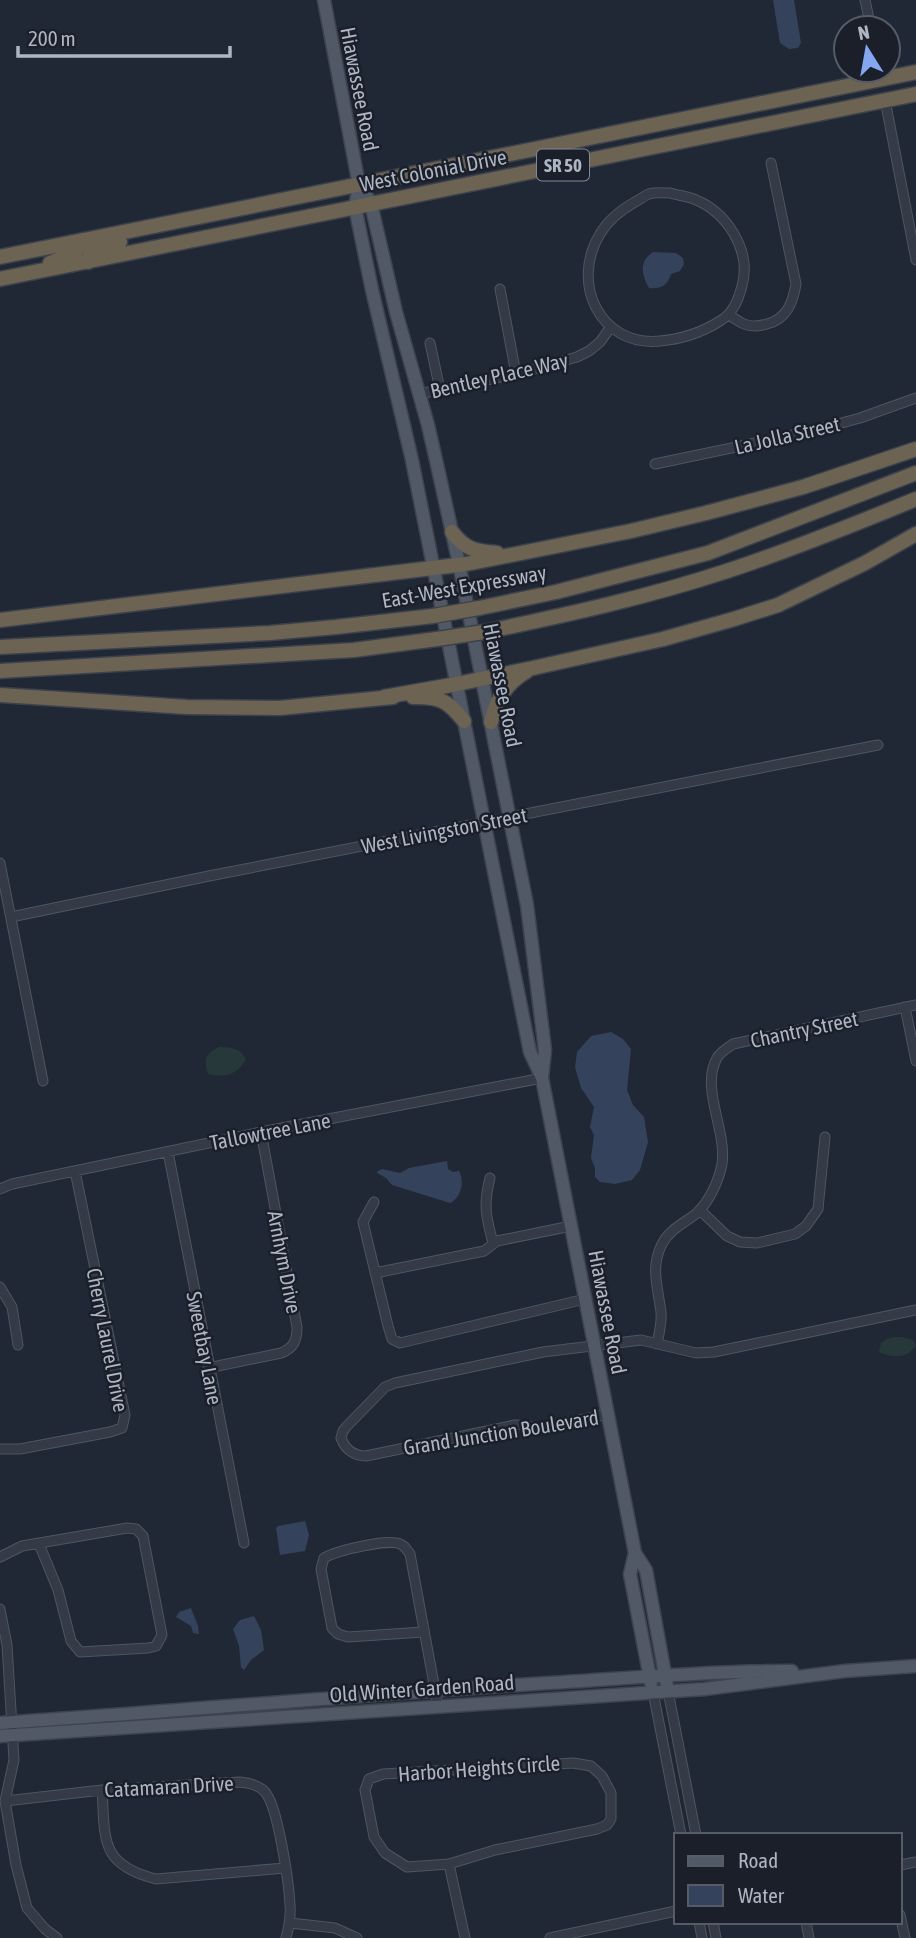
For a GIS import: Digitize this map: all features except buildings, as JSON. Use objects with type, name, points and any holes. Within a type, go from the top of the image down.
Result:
[{"type":"highway","points":[[885,100],[895,88],[916,79]]},
{"type":"highway","name":"West Colonial Drive","points":[[0,257],[701,115],[840,84]]},
{"type":"highway","points":[[812,115],[872,91],[876,84]]},
{"type":"highway","name":"West Colonial Drive","points":[[0,279],[916,94]]},
{"type":"highway","points":[[637,150],[651,135],[701,115]]},
{"type":"highway","points":[[560,165],[612,144],[623,131]]},
{"type":"highway","points":[[88,262],[91,252],[98,247],[177,228],[187,220]]},
{"type":"highway","points":[[20,275],[76,253],[83,240]]},
{"type":"highway","points":[[0,620],[459,565],[631,531],[706,513],[803,486],[916,449]]},
{"type":"highway","name":"East-West Expressway","points":[[0,647],[270,633],[433,616],[479,608],[568,589],[708,553],[916,473]]},
{"type":"highway","points":[[0,671],[354,650],[484,632],[566,615],[726,572],[823,537],[916,499]]},
{"type":"highway","points":[[452,532],[468,548],[512,554]]},
{"type":"highway","points":[[0,695],[187,707],[280,708],[384,697],[457,684],[663,639],[778,605],[865,563],[916,534]]},
{"type":"highway","points":[[491,722],[497,702],[509,684],[533,668]]},
{"type":"highway","points":[[384,697],[436,698],[445,701],[464,721]]},
{"type":"main road","name":"Hiawassee Road","points":[[324,0],[359,185],[355,207],[374,303],[404,425],[530,1052],[542,1078],[635,1553],[646,1570],[668,1691]]},
{"type":"main road","name":"Hiawassee Road","points":[[359,185],[371,204],[459,565],[527,905],[545,1050],[542,1078]]},
{"type":"main road","name":"Hiawassee Road","points":[[635,1553],[630,1574],[653,1692]]},
{"type":"main road","name":"Old Winter Garden Road","points":[[6,1729],[705,1689],[845,1671],[916,1666]]},
{"type":"main road","name":"Old Winter Garden Road","points":[[6,1729],[435,1690],[752,1671],[845,1671]]},
{"type":"street","points":[[885,100],[916,260]]},
{"type":"street","points":[[729,315],[746,326],[766,324],[774,322],[786,313],[794,299],[796,284],[771,163]]},
{"type":"street","points":[[670,193],[693,198],[729,225],[738,240],[745,276],[740,295],[729,315],[702,332],[677,340],[638,340],[627,338],[610,328],[600,316],[591,297],[588,276],[591,256],[599,236],[627,206],[649,194],[670,193]]},
{"type":"street","points":[[500,289],[516,374]]},
{"type":"street","name":"Bentley Place Way","points":[[419,394],[516,374],[577,357],[600,342],[610,328]]},
{"type":"street","points":[[430,343],[440,390]]},
{"type":"street","name":"La Jolla Street","points":[[655,464],[812,431],[860,418],[916,398]]},
{"type":"street","name":"West Livingston Street","points":[[11,917],[878,745]]},
{"type":"street","points":[[0,863],[43,1081]]},
{"type":"street","name":"Chantry Street","points":[[657,1344],[661,1315],[654,1277],[662,1243],[669,1234],[700,1210],[716,1186],[722,1164],[723,1147],[710,1080],[717,1056],[733,1044],[916,1005]]},
{"type":"street","points":[[905,1007],[916,1061]]},
{"type":"street","name":"Tallowtree Lane","points":[[0,1189],[12,1184],[261,1132],[542,1078]]},
{"type":"street","name":"Arnhym Drive","points":[[208,1368],[281,1353],[289,1350],[297,1337],[298,1327],[261,1132]]},
{"type":"street","points":[[700,1210],[727,1236],[740,1242],[757,1243],[795,1234],[806,1226],[818,1209],[825,1137]]},
{"type":"street","name":"Sweetbay Lane","points":[[168,1152],[244,1543]]},
{"type":"street","name":"Cherry Laurel Drive","points":[[0,1449],[20,1450],[122,1428],[125,1415],[75,1171]]},
{"type":"street","points":[[489,1178],[484,1199],[493,1243]]},
{"type":"street","points":[[374,1202],[363,1222],[390,1333],[393,1339],[400,1343],[586,1299]]},
{"type":"street","points":[[375,1273],[484,1251],[493,1243],[571,1226]]},
{"type":"street","points":[[0,1287],[12,1307],[18,1345]]},
{"type":"street","name":"Grand Junction Boulevard","points":[[608,1414],[541,1428],[514,1425],[366,1456],[358,1456],[348,1450],[341,1438],[343,1431],[356,1416],[385,1387],[395,1382],[543,1352],[641,1340],[696,1353],[714,1352],[916,1310]]},
{"type":"street","points":[[0,1556],[22,1546],[127,1528],[136,1529],[143,1536],[162,1635],[156,1646],[80,1652],[71,1641],[58,1590],[39,1544]]},
{"type":"street","points":[[423,1632],[348,1637],[338,1634],[332,1628],[321,1569],[324,1558],[333,1553],[391,1542],[402,1545],[410,1554],[438,1706]]},
{"type":"street","points":[[0,1609],[7,1644],[6,1729],[14,1760],[5,1801],[16,1865],[27,1908],[45,1929],[57,1938]]},
{"type":"street","points":[[668,1691],[696,1833]]},
{"type":"street","points":[[653,1692],[681,1833]]},
{"type":"street","name":"Harbor Heights Circle","points":[[573,1762],[591,1766],[602,1776],[611,1793],[611,1819],[607,1825],[495,1850],[449,1864],[407,1867],[385,1853],[374,1837],[365,1790],[369,1779],[383,1774],[573,1762]]},
{"type":"street","name":"Catamaran Drive","points":[[5,1801],[102,1790],[253,1783],[265,1791],[274,1810],[290,1906],[290,1923],[286,1938]]},
{"type":"street","points":[[102,1790],[105,1833],[111,1854],[126,1868],[140,1875],[156,1879],[285,1868]]},
{"type":"street","points":[[449,1864],[465,1938]]},
{"type":"street","points":[[550,1938],[674,1911]]},
{"type":"street","points":[[290,1923],[335,1928],[357,1938]]},
{"type":"shaded area","points":[[219,1047],[238,1050],[243,1055],[246,1059],[239,1069],[220,1076],[208,1074],[207,1058]]},
{"type":"shaded area","points":[[895,1337],[913,1340],[916,1345],[909,1353],[900,1356],[879,1352],[881,1343]]},
{"type":"water","points":[[773,0],[794,0],[801,43],[798,48],[789,49],[780,43]]},
{"type":"water","points":[[653,252],[676,253],[683,258],[684,264],[680,271],[671,274],[663,286],[649,288],[644,278],[643,264]]},
{"type":"water","points":[[611,1032],[623,1039],[631,1049],[627,1090],[633,1105],[644,1117],[648,1142],[640,1170],[632,1180],[615,1184],[600,1182],[595,1177],[591,1158],[594,1135],[590,1127],[594,1107],[581,1088],[575,1067],[577,1052],[591,1036]]},
{"type":"water","points":[[447,1161],[448,1169],[459,1171],[462,1180],[459,1193],[450,1203],[392,1185],[377,1173],[382,1169],[400,1173],[409,1168]]},
{"type":"water","points":[[305,1521],[309,1535],[305,1551],[280,1555],[276,1528]]},
{"type":"water","points":[[191,1608],[199,1634],[193,1633],[191,1626],[176,1617],[179,1612]]},
{"type":"water","points":[[254,1616],[261,1630],[264,1650],[251,1660],[244,1670],[241,1667],[239,1646],[233,1629],[240,1620]]}]
